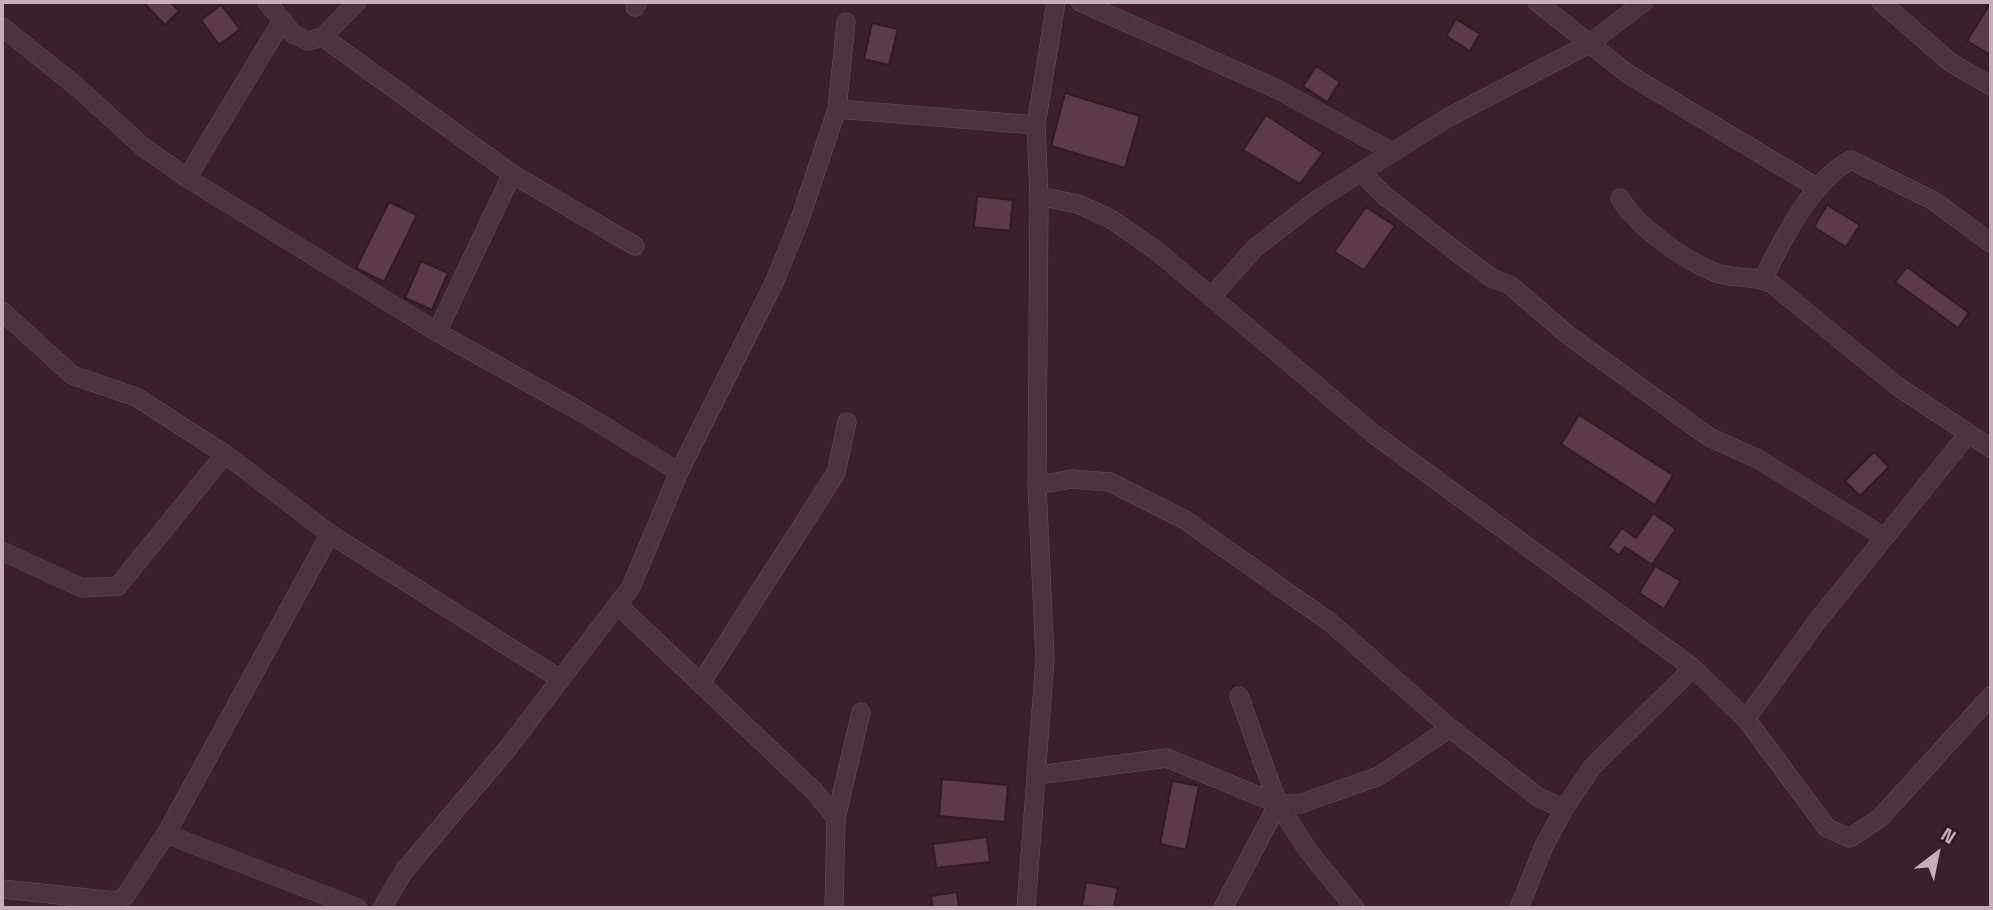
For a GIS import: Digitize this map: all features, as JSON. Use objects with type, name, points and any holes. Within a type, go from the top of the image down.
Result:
[{"type":"street","points":[[267,2],[293,34],[308,41],[323,37],[357,2]]},
{"type":"street","points":[[1026,908],[1045,659],[1037,485],[1039,197],[1036,125],[1056,2]]},
{"type":"street","points":[[1080,2],[1277,89],[1392,152]]},
{"type":"street","points":[[1537,2],[1628,74],[1816,187]]},
{"type":"street","points":[[1212,296],[1255,248],[1318,200],[1449,117],[1589,44],[1644,2]]},
{"type":"street","points":[[1881,2],[1950,62],[1991,86]]},
{"type":"street","points":[[187,178],[282,21]]},
{"type":"street","points":[[382,908],[404,871],[508,748],[620,606],[631,587],[679,472],[774,283],[800,219],[837,109],[846,22]]},
{"type":"street","points":[[3,32],[76,86],[142,146],[187,178],[437,332],[581,412],[679,472]]},
{"type":"street","points":[[323,37],[512,174],[635,246]]},
{"type":"street","points":[[837,109],[1036,125]]},
{"type":"street","points":[[1763,279],[1816,187],[1834,169],[1851,160],[1934,201],[1991,243]]},
{"type":"street","points":[[1362,173],[1385,196],[1468,260],[1492,278],[1510,285],[1568,335],[1709,437],[1758,459],[1884,537]]},
{"type":"street","points":[[437,332],[512,174]]},
{"type":"street","points":[[1039,197],[1078,204],[1111,219],[1212,296],[1375,435],[1693,668],[1746,719],[1827,828],[1850,838],[1880,818],[1991,695]]},
{"type":"street","points":[[1620,198],[1628,211],[1665,243],[1715,273],[1763,279],[1897,386],[1991,448]]},
{"type":"street","points":[[2,311],[72,375],[136,397],[225,454],[330,534],[560,679]]},
{"type":"street","points":[[701,683],[836,473],[847,422]]},
{"type":"street","points":[[1746,719],[1818,620],[1968,434]]},
{"type":"street","points":[[2,551],[82,588],[118,586],[225,454]]},
{"type":"street","points":[[1037,485],[1072,479],[1110,482],[1185,520],[1331,623],[1450,728],[1538,797],[1564,809]]},
{"type":"street","points":[[2,889],[119,901],[127,895],[166,834],[330,534]]},
{"type":"street","points":[[620,606],[815,792],[836,818]]},
{"type":"street","points":[[1518,908],[1564,809],[1593,766],[1693,668]]},
{"type":"street","points":[[1239,696],[1278,804],[1309,852],[1355,908]]},
{"type":"street","points":[[834,908],[836,818],[861,712]]},
{"type":"street","points":[[1038,775],[1167,758],[1278,804],[1300,804],[1379,776],[1450,728]]},
{"type":"street","points":[[1223,908],[1278,804]]},
{"type":"street","points":[[166,834],[359,908]]},
{"type":"building","points":[[143,2],[170,2],[179,11],[165,25]]},
{"type":"building","points":[[1991,2],[1991,55],[1967,41]]},
{"type":"building","points":[[221,5],[240,29],[219,45],[201,20]]},
{"type":"building","points":[[1456,19],[1480,34],[1470,51],[1446,36]]},
{"type":"building","points":[[872,23],[898,29],[889,65],[864,59]]},
{"type":"building","points":[[1316,66],[1340,82],[1327,102],[1303,86]]},
{"type":"building","points":[[1065,93],[1140,116],[1125,168],[1051,146]]},
{"type":"building","points":[[1266,115],[1323,153],[1300,184],[1243,150]]},
{"type":"building","points":[[977,196],[1013,200],[1010,231],[974,227]]},
{"type":"building","points":[[389,202],[417,215],[384,282],[356,268]]},
{"type":"building","points":[[1827,205],[1860,225],[1846,247],[1814,227]]},
{"type":"building","points":[[1366,207],[1395,226],[1364,270],[1334,252]]},
{"type":"building","points":[[421,261],[448,273],[432,310],[405,298]]},
{"type":"building","points":[[1907,267],[1969,313],[1958,328],[1895,282]]},
{"type":"building","points":[[1579,415],[1673,475],[1655,505],[1561,444]]},
{"type":"building","points":[[1874,452],[1889,467],[1860,496],[1845,481]]},
{"type":"building","points":[[1653,513],[1676,529],[1652,565],[1625,547],[1619,555],[1608,547],[1622,528],[1636,538]]},
{"type":"building","points":[[1655,566],[1681,581],[1664,609],[1639,593]]},
{"type":"building","points":[[942,779],[1008,785],[1005,822],[939,816]]},
{"type":"building","points":[[1172,781],[1199,786],[1186,850],[1160,844]]},
{"type":"building","points":[[987,837],[990,862],[936,868],[933,844]]},
{"type":"building","points":[[1086,882],[1118,888],[1114,908],[1082,906]]},
{"type":"building","points":[[957,892],[959,908],[933,908],[931,896]]}]
